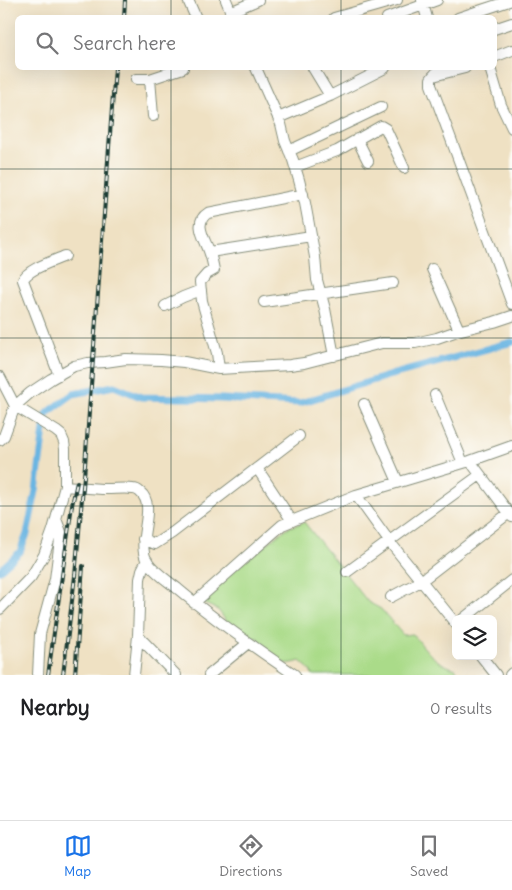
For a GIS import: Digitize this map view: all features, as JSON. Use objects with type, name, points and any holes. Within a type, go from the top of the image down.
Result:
[{"type":"street","points":[[188,0],[195,15]]},
{"type":"street","points":[[226,0],[232,15],[258,0]]},
{"type":"street","points":[[344,15],[397,0]]},
{"type":"street","points":[[394,15],[422,2],[437,0]]},
{"type":"street","points":[[467,15],[512,0]]},
{"type":"street","points":[[422,2],[426,15]]},
{"type":"street","points":[[497,28],[512,23]]},
{"type":"street","points":[[497,56],[512,50]]},
{"type":"street","points":[[136,79],[150,79],[177,70]]},
{"type":"street","points":[[259,70],[290,151],[303,194],[334,356]]},
{"type":"street","points":[[316,70],[330,96]]},
{"type":"street","points":[[278,118],[330,96],[381,70]]},
{"type":"street","points":[[438,70],[431,79],[431,85],[512,304]]},
{"type":"street","points":[[433,76],[457,70]]},
{"type":"street","points":[[491,70],[501,105],[512,128]]},
{"type":"street","points":[[150,79],[153,116]]},
{"type":"street","points":[[290,151],[381,107]]},
{"type":"street","points":[[295,166],[331,153],[381,126],[386,129],[404,168]]},
{"type":"street","points":[[357,139],[368,161]]},
{"type":"street","points":[[219,369],[217,353],[206,318],[200,282],[214,270],[210,252],[200,226],[201,219],[208,212],[303,194]]},
{"type":"street","points":[[210,252],[311,236]]},
{"type":"street","points":[[59,375],[24,277],[31,271],[65,256]]},
{"type":"street","points":[[432,269],[460,330]]},
{"type":"street","points":[[264,302],[393,282]]},
{"type":"street","points":[[165,306],[201,290]]},
{"type":"street","points":[[0,440],[4,436],[15,406],[30,393],[74,366],[126,359],[178,361],[219,369],[290,365],[382,343],[415,342],[436,338],[512,316]]},
{"type":"street","points":[[0,377],[15,406],[56,431],[64,442],[65,449],[65,486],[44,555],[31,577],[0,609]]},
{"type":"street","points":[[391,597],[421,581],[511,515],[480,475],[467,462],[435,395]]},
{"type":"street","points":[[364,404],[398,482]]},
{"type":"street","points":[[143,539],[155,544],[172,534],[300,436]]},
{"type":"street","points":[[194,603],[282,525],[356,495],[467,462],[512,446]]},
{"type":"street","points":[[257,468],[292,521]]},
{"type":"street","points":[[347,572],[480,475]]},
{"type":"street","points":[[65,486],[136,489],[142,493],[147,507],[143,552],[152,568],[194,603],[294,675]]},
{"type":"street","points":[[356,495],[389,541],[452,619]]},
{"type":"street","points":[[38,675],[40,634],[55,579],[61,532],[56,518]]},
{"type":"street","points":[[134,675],[138,636],[140,579],[146,560]]},
{"type":"street","points":[[468,615],[512,580]]},
{"type":"street","points":[[138,636],[176,675]]},
{"type":"street","points":[[209,675],[248,643]]},
{"type":"street","points":[[484,660],[496,675]]},
{"type":"green space","points":[[304,522],[368,602],[381,609],[403,635],[413,634],[436,660],[456,669],[458,675],[313,675],[300,661],[285,663],[274,659],[258,638],[249,638],[232,629],[218,610],[203,603],[206,597],[229,574],[287,528]]},
{"type":"waterway","points":[[0,570],[20,552],[27,534],[36,491],[46,414],[73,394],[114,386],[141,397],[300,403],[391,375],[512,342]]},
{"type":"railway","points":[[124,15],[125,0]]},
{"type":"railway","points":[[63,675],[75,576],[85,465],[115,70]]},
{"type":"railway","points":[[48,675],[72,505],[77,482]]},
{"type":"railway","points":[[75,675],[83,566]]}]
